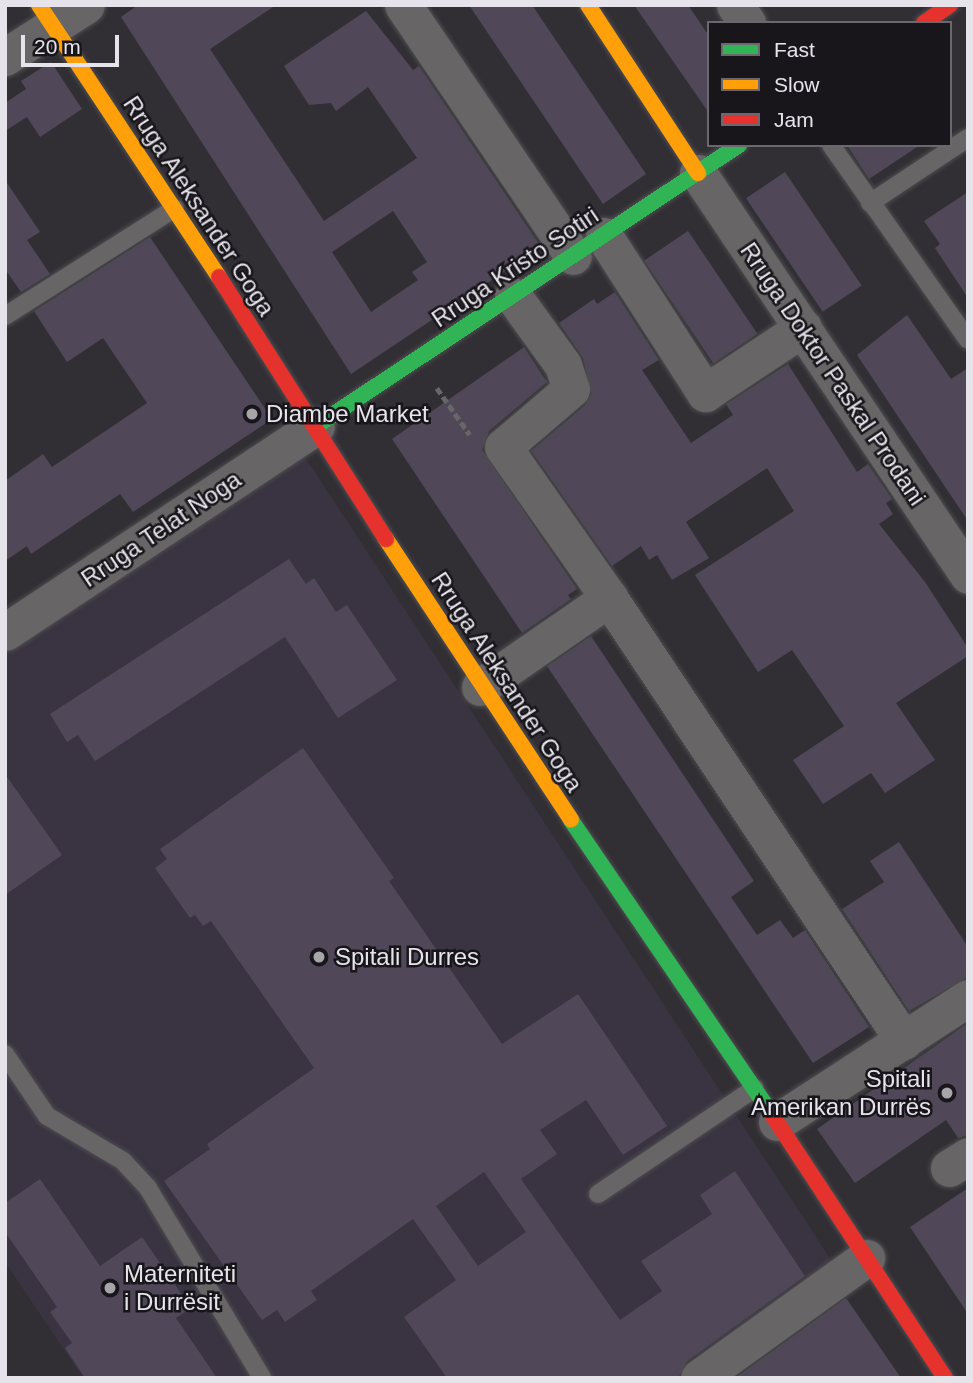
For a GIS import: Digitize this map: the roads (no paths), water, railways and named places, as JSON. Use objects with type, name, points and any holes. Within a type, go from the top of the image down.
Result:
[{"type":"main road","points":[[588,5],[698,173]]},
{"type":"main road","name":"Rruga Aleksander Goga","points":[[46,15],[316,426],[480,687],[755,1088],[945,1378]]},
{"type":"main road","name":"Rruga Kristo Sotiri","points":[[316,426],[736,147]]},
{"type":"street","points":[[5,57],[46,15],[86,5]]},
{"type":"street","points":[[403,5],[573,256]]},
{"type":"street","points":[[735,5],[746,21]]},
{"type":"street","name":"Rruga Doktor Paskal Prodani","points":[[698,173],[968,575]]},
{"type":"street","points":[[604,236],[705,393],[803,328]]},
{"type":"street","points":[[513,296],[563,365],[571,389],[503,447],[609,598],[904,1041]]},
{"type":"street","name":"Rruga Telat Noga","points":[[5,632],[316,426]]},
{"type":"street","points":[[480,687],[609,598]]},
{"type":"street","points":[[777,1122],[968,998]]},
{"type":"street","points":[[699,1378],[866,1258]]},
{"type":"lane","points":[[870,203],[967,139]]},
{"type":"lane","points":[[832,147],[968,340]]},
{"type":"lane","points":[[5,316],[175,208]]},
{"type":"lane","points":[[5,1054],[47,1116],[123,1161],[148,1188],[262,1378]]},
{"type":"lane","points":[[598,1194],[755,1088]]},
{"type":"place","name":"Diambe Market","points":[[252,414]]},
{"type":"place","name":"Spitali Durres","points":[[319,957]]},
{"type":"place","name":"Spitali Amerikan Durrës","points":[[947,1093]]},
{"type":"place","name":"Materniteti i Durrësit","points":[[110,1288]]}]
